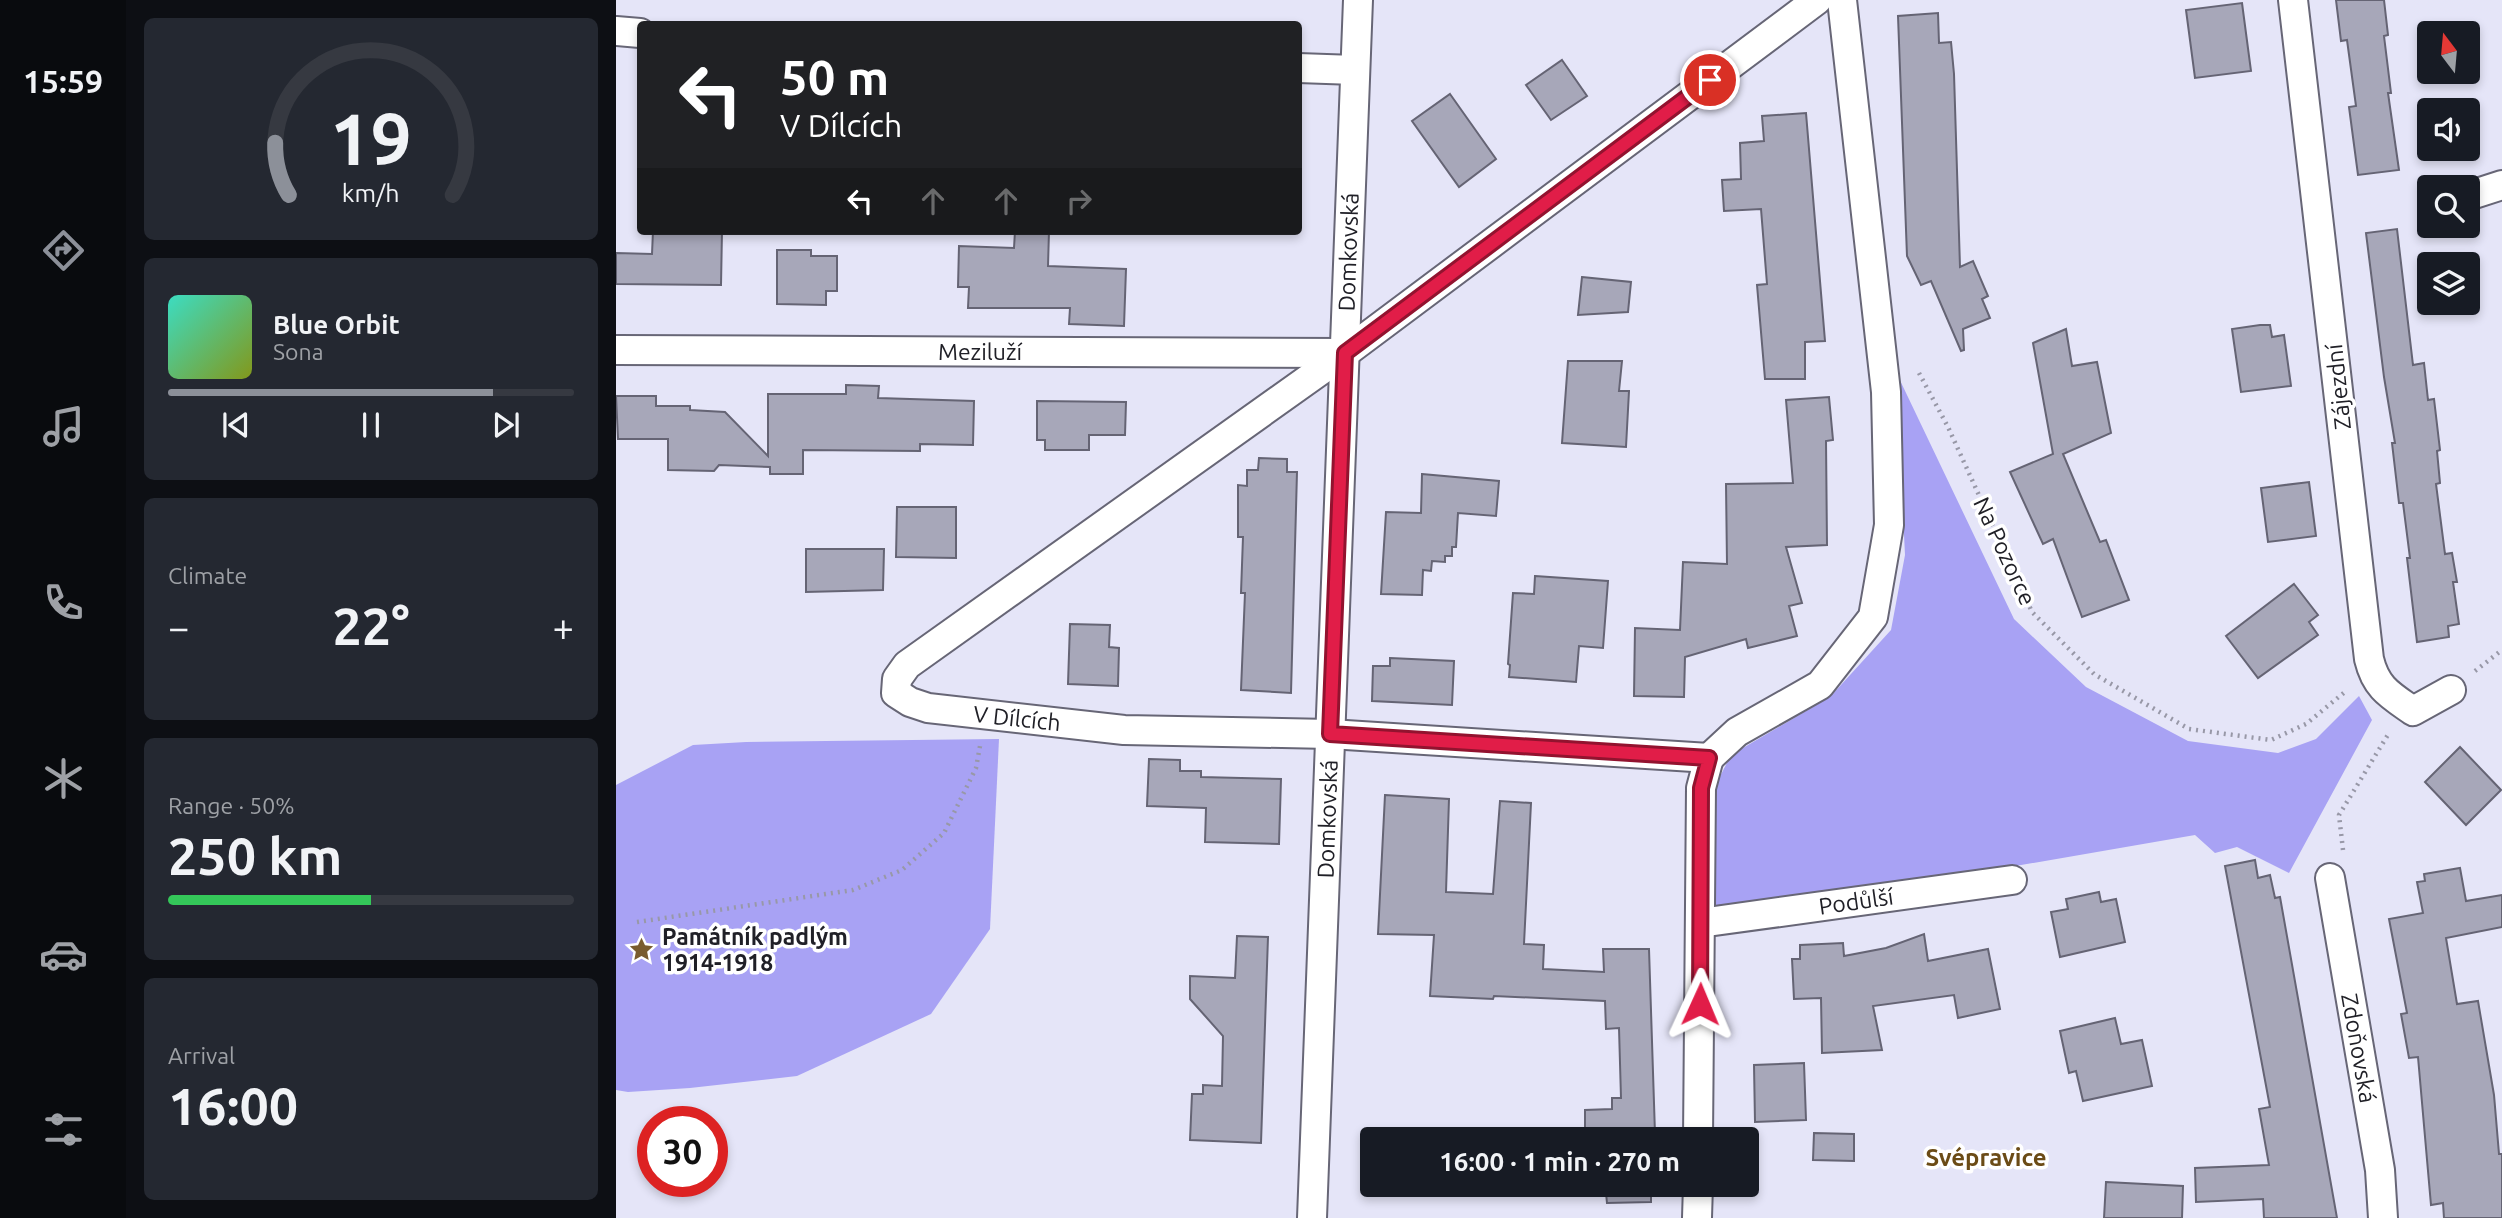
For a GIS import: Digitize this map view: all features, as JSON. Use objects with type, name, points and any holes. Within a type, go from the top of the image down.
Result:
[{"type":"street","name":"Domkovská","points":[[1312,1218],[1358,0]]},
{"type":"street","points":[[1345,353],[1817,0]]},
{"type":"street","points":[[1698,1127],[1701,788],[1709,758],[1737,732],[1820,685],[1873,617],[1889,525],[1886,392],[1842,0]]},
{"type":"street","name":"Zájezdní","points":[[2293,0],[2372,673]]},
{"type":"street","points":[[616,31],[637,33]]},
{"type":"street","points":[[1302,68],[1355,70]]},
{"type":"street","points":[[2480,192],[2502,185]]},
{"type":"street","name":"Meziluží","points":[[616,349],[1345,353]]},
{"type":"street","name":"V Dílcích","points":[[1345,353],[907,665],[897,679],[896,693],[910,702],[928,708],[1124,730],[1330,734],[1709,758]]},
{"type":"street","points":[[2372,673],[2383,690],[2413,711],[2451,690]]},
{"type":"street","name":"Zdoňovská","points":[[2330,878],[2380,1170],[2383,1218]]},
{"type":"street","name":"Podůlší","points":[[1700,923],[2012,880]]},
{"type":"street","points":[[1698,1197],[1698,1218]]},
{"type":"path","name":"Na Pozorce","points":[[1917,370],[1948,427],[2032,612],[2094,674],[2189,729],[2271,740],[2306,724],[2372,673]]},
{"type":"path","points":[[2340,830],[2339,815],[2385,736],[2413,711]]},
{"type":"path","points":[[637,922],[853,890],[902,870],[944,833],[976,768],[986,714]]},
{"type":"shaded area","points":[[1896,372],[2014,619],[2086,687],[2188,741],[2278,753],[2316,739],[2359,696],[2372,720],[2289,873],[2237,847],[2215,853],[2195,835],[1825,899],[1715,909],[1713,790],[1731,755],[1830,697],[1891,630],[1905,555]]},
{"type":"shaded area","points":[[999,739],[990,929],[931,1014],[797,1076],[690,1088],[628,1092],[616,1090],[616,785],[693,745]]},
{"type":"building","points":[[2336,0],[2384,0],[2388,35],[2384,36],[2391,93],[2388,93],[2399,170],[2358,175],[2349,107],[2356,106],[2347,40],[2341,41]]},
{"type":"building","points":[[2242,3],[2251,71],[2195,78],[2186,10]]},
{"type":"building","points":[[1938,13],[1939,43],[1951,42],[1954,74],[1960,267],[1973,261],[1988,296],[1982,299],[1990,318],[1963,329],[1964,350],[1961,351],[1931,281],[1921,285],[1907,256],[1898,16]]},
{"type":"building","points":[[1562,60],[1587,96],[1551,120],[1526,85]]},
{"type":"building","points":[[1450,94],[1496,159],[1459,187],[1412,121]]},
{"type":"building","points":[[1806,113],[1825,341],[1805,342],[1805,379],[1765,379],[1757,285],[1767,284],[1761,209],[1724,211],[1722,180],[1741,179],[1740,143],[1764,141],[1762,116]]},
{"type":"building","points":[[2397,229],[2413,365],[2424,363],[2428,400],[2434,399],[2440,450],[2437,451],[2440,483],[2436,484],[2445,554],[2452,553],[2457,582],[2453,582],[2459,624],[2448,626],[2449,637],[2417,642],[2407,558],[2410,558],[2403,503],[2399,503],[2392,443],[2395,443],[2366,233]]},
{"type":"building","points":[[653,235],[722,235],[721,285],[616,284],[616,253],[652,254]]},
{"type":"building","points":[[1015,235],[1049,235],[1048,266],[1126,269],[1124,326],[1069,324],[1070,308],[968,308],[969,287],[958,287],[959,246],[1014,248]]},
{"type":"building","points":[[777,250],[811,250],[811,256],[837,256],[837,291],[826,291],[826,305],[777,304]]},
{"type":"building","points":[[1582,277],[1631,282],[1628,312],[1578,315]]},
{"type":"building","points":[[2270,325],[2272,337],[2284,335],[2291,386],[2241,392],[2232,329]]},
{"type":"building","points":[[2066,329],[2072,366],[2097,362],[2111,433],[2063,454],[2100,542],[2106,540],[2129,600],[2082,617],[2053,539],[2043,544],[2010,472],[2053,454],[2033,343]]},
{"type":"building","points":[[1568,361],[1622,361],[1619,391],[1629,391],[1626,447],[1562,443]]},
{"type":"building","points":[[846,385],[879,386],[878,398],[974,401],[973,445],[920,444],[920,451],[803,450],[803,474],[770,474],[770,467],[719,465],[714,471],[668,470],[668,439],[618,439],[616,396],[656,396],[656,406],[690,406],[690,410],[725,412],[768,456],[768,394],[846,394]]},
{"type":"building","points":[[1829,397],[1833,440],[1826,441],[1827,545],[1786,547],[1802,603],[1789,606],[1797,636],[1748,648],[1746,639],[1685,657],[1684,697],[1634,696],[1635,628],[1680,630],[1683,562],[1727,564],[1726,484],[1793,483],[1786,400]]},
{"type":"building","points":[[1037,401],[1126,402],[1125,435],[1089,435],[1089,450],[1045,450],[1045,440],[1037,440]]},
{"type":"building","points":[[1259,458],[1287,459],[1287,472],[1297,472],[1291,693],[1241,690],[1245,593],[1241,593],[1243,537],[1238,537],[1238,485],[1247,486],[1247,470],[1258,470]]},
{"type":"building","points":[[1422,474],[1499,481],[1496,516],[1458,513],[1456,547],[1452,547],[1452,556],[1445,556],[1445,562],[1432,561],[1431,571],[1423,570],[1422,595],[1381,594],[1386,512],[1421,513]]},
{"type":"building","points":[[2309,482],[2316,536],[2268,542],[2261,488]]},
{"type":"building","points":[[897,507],[956,507],[956,558],[896,557]]},
{"type":"building","points":[[806,549],[884,549],[883,590],[806,592]]},
{"type":"building","points":[[1535,576],[1608,581],[1603,648],[1579,646],[1576,682],[1509,677],[1513,593],[1534,594]]},
{"type":"building","points":[[2294,584],[2318,615],[2309,622],[2318,635],[2258,678],[2226,636]]},
{"type":"building","points":[[1070,624],[1110,625],[1109,647],[1119,648],[1118,686],[1068,684]]},
{"type":"building","points":[[1390,658],[1454,661],[1452,705],[1372,701],[1373,666],[1390,666]]},
{"type":"building","points":[[2460,747],[2501,790],[2466,825],[2425,782]]},
{"type":"building","points":[[1149,759],[1180,760],[1180,771],[1201,771],[1201,777],[1281,779],[1279,844],[1205,842],[1206,808],[1147,806]]},
{"type":"building","points":[[1385,795],[1449,799],[1446,892],[1493,894],[1500,801],[1531,803],[1524,944],[1544,945],[1543,969],[1604,972],[1603,949],[1649,949],[1655,1127],[1585,1127],[1585,1110],[1612,1109],[1612,1098],[1621,1098],[1619,1028],[1606,1029],[1605,1001],[1430,996],[1434,935],[1378,934]]},
{"type":"building","points":[[2255,860],[2258,878],[2270,875],[2275,898],[2280,897],[2337,1218],[2264,1218],[2263,1199],[2196,1202],[2195,1168],[2269,1165],[2259,1109],[2270,1107],[2225,866]]},
{"type":"building","points":[[2460,868],[2466,901],[2502,895],[2502,927],[2446,938],[2457,1004],[2478,1001],[2494,1095],[2499,1154],[2502,1154],[2502,1218],[2444,1218],[2443,1203],[2431,1205],[2418,1057],[2409,1058],[2401,1014],[2407,1013],[2389,919],[2423,913],[2417,882],[2425,881],[2424,874]]},
{"type":"building","points":[[2099,892],[2101,902],[2116,899],[2125,942],[2060,957],[2051,912],[2068,909],[2066,899]]},
{"type":"building","points":[[1924,934],[1928,961],[1988,949],[2000,1009],[1958,1018],[1954,995],[1873,1006],[1882,1050],[1822,1053],[1821,998],[1794,999],[1792,959],[1800,959],[1800,945],[1843,943],[1844,956],[1886,948]]},
{"type":"building","points":[[1237,936],[1268,937],[1261,1143],[1190,1140],[1192,1094],[1203,1094],[1203,1085],[1222,1086],[1223,1036],[1190,999],[1190,976],[1235,978]]},
{"type":"building","points":[[2115,1018],[2121,1044],[2142,1040],[2152,1086],[2083,1101],[2076,1071],[2069,1073],[2060,1031]]},
{"type":"building","points":[[1804,1063],[1806,1120],[1755,1122],[1754,1065]]},
{"type":"building","points":[[1814,1133],[1854,1134],[1854,1161],[1813,1160]]},
{"type":"building","points":[[2106,1182],[2183,1186],[2182,1218],[2104,1218]]},
{"type":"building","points":[[1606,1197],[1651,1197],[1651,1202],[1607,1203]]},
{"type":"place","name":"Památník padlým 1914-1918","points":[[642,949]]},
{"type":"district","name":"Svépravice","points":[[1986,1157]]},
{"type":"route","points":[[1700,1004],[1701,788],[1709,758],[1330,734],[1345,353],[1710,80]]}]
